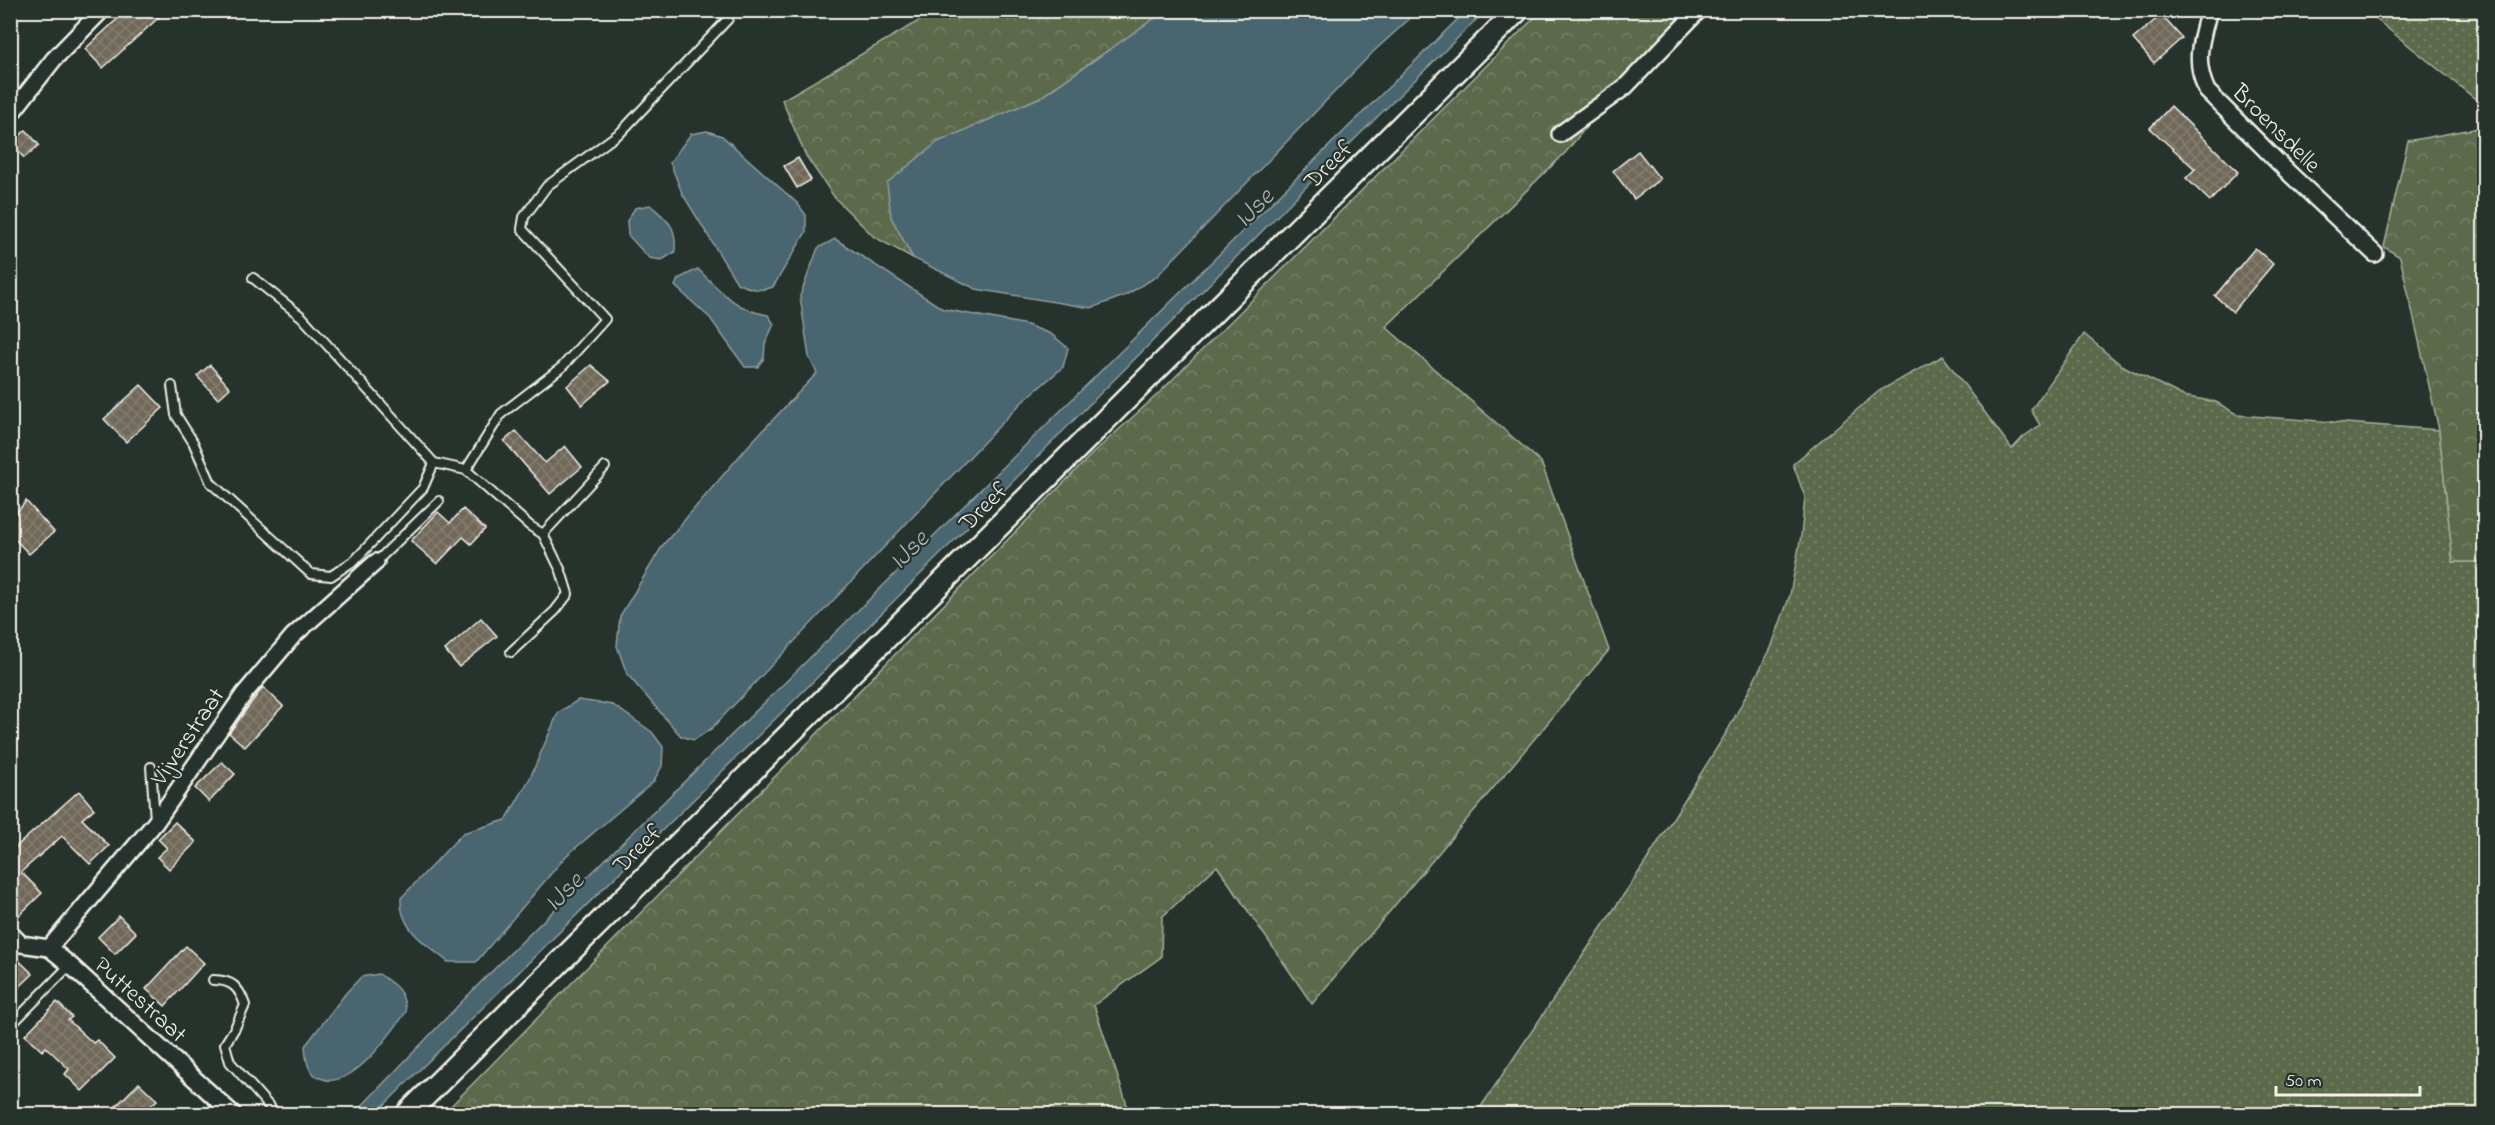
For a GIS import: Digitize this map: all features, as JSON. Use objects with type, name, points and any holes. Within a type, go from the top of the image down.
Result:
[{"type":"main road","name":"Dreef","points":[[406,1114],[1518,10]]},
{"type":"street","points":[[10,115],[54,59],[102,10]]},
{"type":"street","points":[[1560,134],[1625,87],[1699,10]]},
{"type":"street","name":"Broensdelle","points":[[2209,10],[2200,42],[2198,63],[2200,77],[2207,91],[2375,254]]},
{"type":"street","name":"Vijverstraat","points":[[49,948],[155,823],[258,677],[293,636],[376,562]]},
{"type":"street","name":"Puttestraat","points":[[10,933],[21,944],[49,948],[70,965],[233,1114]]},
{"type":"lane","points":[[466,470],[501,414],[562,367],[605,320],[522,229],[524,217],[547,186],[621,132],[728,19]]},
{"type":"lane","points":[[253,278],[302,317],[434,463],[466,470],[530,526],[543,534],[561,571],[568,594],[555,611],[511,652]]},
{"type":"lane","points":[[172,386],[176,415],[193,442],[211,483],[311,574],[331,576],[355,560],[423,488],[434,463]]},
{"type":"lane","points":[[543,534],[605,467]]},
{"type":"lane","points":[[376,562],[439,501]]},
{"type":"lane","points":[[151,767],[155,823]]},
{"type":"lane","points":[[10,1026],[70,965]]},
{"type":"lane","points":[[213,980],[224,980],[240,990],[245,1005],[225,1044],[230,1062],[276,1114]]},
{"type":"green space","points":[[936,11],[1165,11],[1041,97],[938,142],[891,217],[913,258],[874,237],[835,198],[806,156],[782,100]]},
{"type":"green space","points":[[1541,11],[1699,11],[1611,96],[1566,152],[1386,327],[1541,462],[1609,650],[1312,1004],[1217,866],[1162,917],[1161,957],[1094,1005],[1130,1114],[443,1114],[1092,454],[1157,395]]},
{"type":"green space","points":[[2366,11],[2484,11],[2484,106]]},
{"type":"green space","points":[[2484,127],[2484,562],[2453,562],[2439,430],[2400,257],[2384,247],[2408,141]]},
{"type":"green space","points":[[2084,334],[2121,365],[2183,396],[2216,402],[2238,415],[2439,430],[2453,562],[2484,562],[2484,1114],[1476,1114],[1645,863],[1728,730],[1771,648],[1790,595],[1801,536],[1805,497],[1793,464],[1879,391],[1943,356],[2012,449],[2023,437],[2040,425],[2031,410]]},
{"type":"water","points":[[1165,11],[1418,11],[1373,52],[1156,277],[1124,296],[1091,308],[976,289],[913,258],[891,217],[887,183],[938,142],[1041,97]]},
{"type":"water","points":[[1466,11],[1485,11],[1306,187],[851,644],[375,1114],[354,1114],[476,987]]},
{"type":"water","points":[[707,131],[722,136],[797,203],[806,215],[806,232],[773,287],[755,289],[737,283],[682,193],[670,162],[691,134]]},
{"type":"water","points":[[650,205],[673,229],[675,252],[662,260],[649,258],[628,235],[627,221],[635,208]]},
{"type":"water","points":[[835,239],[943,309],[1027,325],[1051,334],[1068,348],[1063,367],[1021,403],[711,729],[694,740],[681,736],[627,674],[617,646],[620,616],[663,545],[749,445],[817,373],[809,357],[800,296],[818,248]]},
{"type":"water","points":[[698,269],[729,298],[747,309],[768,315],[774,324],[765,344],[764,358],[758,367],[745,367],[710,318],[675,286],[678,279]]},
{"type":"water","points":[[578,700],[613,705],[652,732],[663,747],[662,766],[653,782],[566,856],[476,962],[448,962],[423,942],[409,927],[404,919],[401,898],[463,833],[506,820],[530,778],[558,713]]},
{"type":"water","points":[[379,974],[391,982],[401,994],[406,1012],[381,1045],[358,1068],[347,1076],[335,1080],[318,1077],[308,1066],[305,1046],[361,977]]},
{"type":"building","points":[[127,10],[167,10],[103,68],[85,49]]},
{"type":"building","points":[[2161,15],[2182,38],[2154,63],[2133,39]]},
{"type":"building","points":[[2171,106],[2238,172],[2210,201],[2186,178],[2195,169],[2150,128]]},
{"type":"building","points":[[26,130],[39,145],[24,158],[11,143]]},
{"type":"building","points":[[1638,151],[1660,179],[1634,199],[1613,171]]},
{"type":"building","points":[[798,158],[811,180],[797,188],[784,166]]},
{"type":"building","points":[[2255,248],[2273,264],[2233,312],[2215,296]]},
{"type":"building","points":[[210,365],[230,388],[218,399],[197,376]]},
{"type":"building","points":[[591,365],[610,381],[582,405],[567,386]]},
{"type":"building","points":[[141,385],[163,408],[126,442],[104,419]]},
{"type":"building","points":[[516,431],[545,463],[565,446],[582,467],[550,494],[504,441]]},
{"type":"building","points":[[26,501],[54,532],[29,554],[10,534],[10,521]]},
{"type":"building","points":[[463,509],[485,529],[471,544],[463,537],[437,564],[411,541],[438,512],[450,523]]},
{"type":"building","points":[[481,618],[497,636],[459,667],[445,650]]},
{"type":"building","points":[[263,687],[283,706],[245,747],[229,733]]},
{"type":"building","points":[[222,762],[235,774],[209,802],[195,788]]},
{"type":"building","points":[[79,791],[94,809],[82,819],[109,846],[90,864],[62,836],[21,872],[42,893],[10,924],[10,852]]},
{"type":"building","points":[[175,822],[196,842],[169,869],[157,857],[167,848],[158,839]]},
{"type":"building","points":[[119,916],[136,933],[115,954],[98,937]]},
{"type":"building","points":[[186,946],[204,963],[165,1006],[146,989]]},
{"type":"building","points":[[10,952],[33,974],[10,996]]},
{"type":"building","points":[[57,1002],[72,1017],[68,1020],[93,1043],[97,1040],[115,1058],[82,1091],[65,1074],[69,1069],[46,1047],[42,1051],[25,1035]]},
{"type":"building","points":[[139,1083],[157,1100],[142,1114],[108,1114]]},
{"type":"water label","name":"IJse","points":[[1253,207]]},
{"type":"water label","name":"IJse","points":[[908,549]]},
{"type":"water label","name":"IJse","points":[[563,891]]}]
